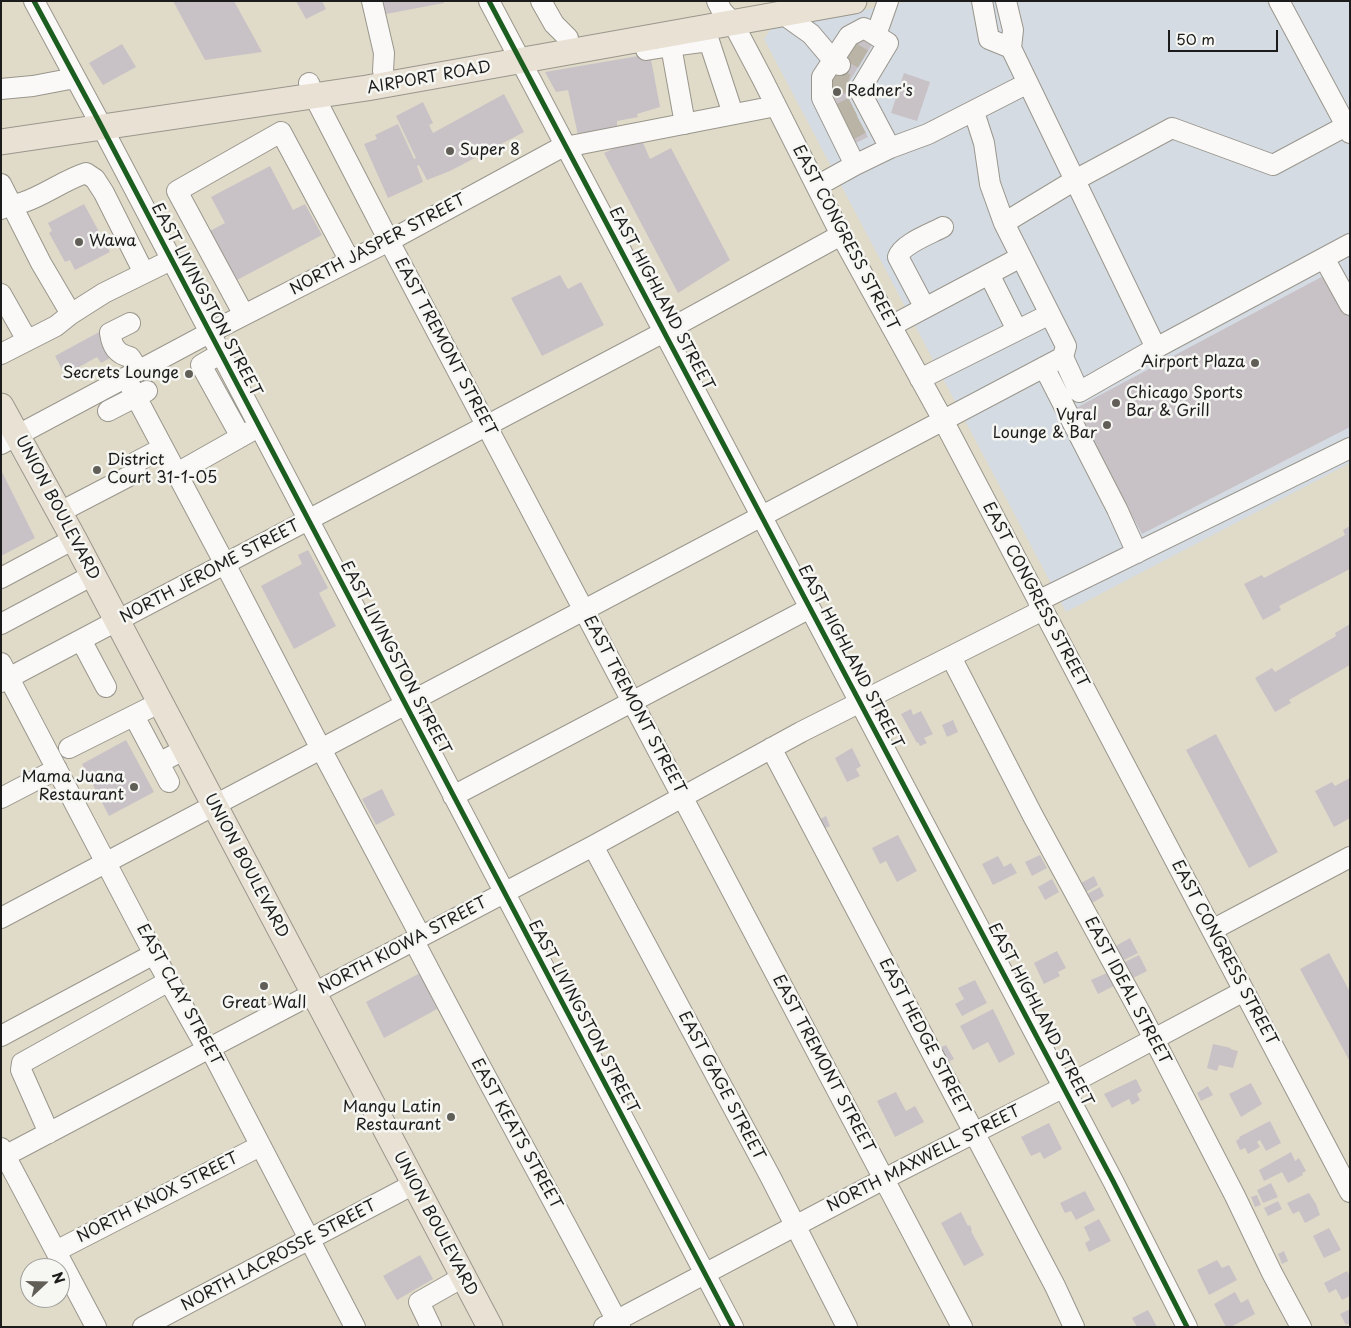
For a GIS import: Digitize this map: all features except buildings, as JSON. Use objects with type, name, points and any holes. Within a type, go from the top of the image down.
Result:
[{"type":"main road","name":"AIRPORT ROAD","points":[[1,142],[98,121],[311,90],[517,55],[568,38],[724,12],[854,1]]},
{"type":"main road","name":"AIRPORT ROAD","points":[[1,126],[98,121],[269,103],[311,90],[383,72],[643,38],[692,36],[724,12]]},
{"type":"main road","name":"UNION BOULEVARD","points":[[1,406],[10,440],[60,512],[490,1327]]},
{"type":"street","name":"EAST LIVINGSTON STREET","points":[[34,1],[733,1327]]},
{"type":"street","points":[[372,1],[384,53],[383,72]]},
{"type":"street","name":"EAST HIGHLAND STREET","points":[[489,1],[1114,1181],[1188,1327]]},
{"type":"street","points":[[541,1],[554,24],[568,38]]},
{"type":"street","points":[[876,35],[888,1]]},
{"type":"street","points":[[982,1],[989,39],[1011,48]]},
{"type":"street","points":[[1006,1],[1013,30],[1011,48],[1156,348]]},
{"type":"street","points":[[1004,223],[1075,180],[1116,160],[1172,128],[1273,165],[1348,130],[1279,1]]},
{"type":"street","points":[[778,8],[811,34],[890,148]]},
{"type":"street","name":"EAST CONGRESS STREET","points":[[724,12],[776,106],[841,235],[943,420],[1244,991],[1348,1183]]},
{"type":"street","points":[[848,90],[888,43],[864,28],[848,36],[848,90],[855,165]]},
{"type":"street","points":[[643,38],[645,50],[671,46],[692,36],[709,41],[733,114]]},
{"type":"street","points":[[671,46],[686,124]]},
{"type":"street","points":[[1,89],[33,86],[75,78]]},
{"type":"street","points":[[817,186],[890,148],[928,134],[974,112],[1028,83]]},
{"type":"street","name":"EAST TREMONT STREET","points":[[311,90],[389,242],[962,1327]]},
{"type":"street","points":[[269,103],[281,132],[350,261]]},
{"type":"street","name":"NORTH JASPER STREET","points":[[10,440],[209,333],[389,242],[560,148],[776,106]]},
{"type":"street","points":[[974,112],[984,143],[990,184],[1004,223],[1066,346],[1063,357],[1079,392],[1156,348],[1350,244]]},
{"type":"street","points":[[244,315],[177,191],[281,132]]},
{"type":"street","points":[[6,206],[24,202],[71,178],[86,173],[95,179],[104,193],[144,273]]},
{"type":"street","points":[[1,184],[6,206],[71,314]]},
{"type":"street","points":[[925,308],[898,257],[900,251],[906,246],[943,227]]},
{"type":"street","name":"NORTH JEROME STREET","points":[[4,674],[81,640],[664,332],[841,235]]},
{"type":"street","points":[[891,326],[1021,257]]},
{"type":"street","points":[[1324,258],[1350,305]]},
{"type":"street","points":[[1,354],[56,326],[104,293],[171,260]]},
{"type":"street","points":[[989,274],[1017,330]]},
{"type":"street","points":[[1,294],[27,340]]},
{"type":"street","points":[[920,378],[1050,314]]},
{"type":"street","points":[[130,323],[110,333],[112,344],[120,354],[130,357],[135,396],[163,448],[183,470]]},
{"type":"street","points":[[220,354],[201,365],[241,437]]},
{"type":"street","points":[[1,918],[1063,357]]},
{"type":"street","points":[[1044,367],[1138,553]]},
{"type":"street","points":[[108,411],[146,390],[225,564]]},
{"type":"street","points":[[183,470],[259,427]]},
{"type":"street","points":[[60,512],[135,473],[136,462],[163,448]]},
{"type":"street","name":"NORTH KIOWA STREET","points":[[3,1154],[49,1133],[418,939],[771,748],[951,657],[1138,553],[1350,448]]},
{"type":"street","points":[[1,578],[74,539]]},
{"type":"street","name":"EAST KEATS STREET","points":[[225,564],[418,939],[464,1038],[535,1166],[613,1325]]},
{"type":"street","points":[[1,624],[93,575]]},
{"type":"street","points":[[454,796],[810,608]]},
{"type":"street","points":[[81,640],[106,687]]},
{"type":"street","name":"EAST IDEAL STREET","points":[[951,657],[1033,816],[1153,1039],[1301,1327]]},
{"type":"street","name":"EAST CLAY STREET","points":[[4,674],[57,769],[154,954],[207,1049],[214,1056],[356,1327]]},
{"type":"street","points":[[69,748],[161,702]]},
{"type":"street","points":[[134,716],[169,782]]},
{"type":"street","name":"EAST HEDGE STREET","points":[[771,748],[1055,1286],[1074,1327]]},
{"type":"street","points":[[159,763],[185,749]]},
{"type":"street","points":[[1,798],[57,769]]},
{"type":"street","name":"EAST GAGE STREET","points":[[593,846],[771,1178],[847,1327]]},
{"type":"street","points":[[1212,930],[1350,857]]},
{"type":"street","points":[[1,1036],[154,954]]},
{"type":"street","points":[[49,1133],[21,1070],[22,1063],[169,981]]},
{"type":"street","name":"NORTH MAXWELL STREET","points":[[613,1325],[706,1273],[1244,991]]},
{"type":"street","name":"NORTH KNOX STREET","points":[[56,1251],[260,1146]]},
{"type":"street","points":[[3,1154],[96,1327]]},
{"type":"street","name":"NORTH LACROSSE STREET","points":[[143,1327],[414,1184]]},
{"type":"street","points":[[431,1327],[419,1302],[464,1277]]},
{"type":"shaded area","name":"Airport Plaza","points":[[911,1],[1350,1],[1350,463],[1066,612],[764,39],[772,27]]},
{"type":"tunnel","points":[[849,51],[863,59]]},
{"type":"tunnel","points":[[831,80],[848,84]]},
{"type":"tunnel","points":[[839,114],[853,107]]},
{"type":"tunnel","points":[[848,131],[861,124]]},
{"type":"cycle path","points":[[34,1],[733,1327]]},
{"type":"cycle path","points":[[489,1],[1113,1181],[1187,1327]]},
{"type":"place","name":"Redner's","points":[[837,92]]},
{"type":"place","name":"Super 8","points":[[450,151]]},
{"type":"place","name":"Wawa","points":[[79,242]]},
{"type":"place","name":"Airport Plaza","points":[[1255,363]]},
{"type":"place","name":"Secrets Lounge","points":[[189,374]]},
{"type":"place","name":"Chicago Sports Bar & Grill","points":[[1116,403]]},
{"type":"place","name":"Vyral Lounge & Bar","points":[[1107,425]]},
{"type":"place","name":"District Court 31-1-05","points":[[97,470]]},
{"type":"place","name":"Mama Juana Restaurant","points":[[134,787]]},
{"type":"place","name":"Great Wall","points":[[264,986]]},
{"type":"place","name":"Mangu Latin Restaurant","points":[[451,1117]]}]
